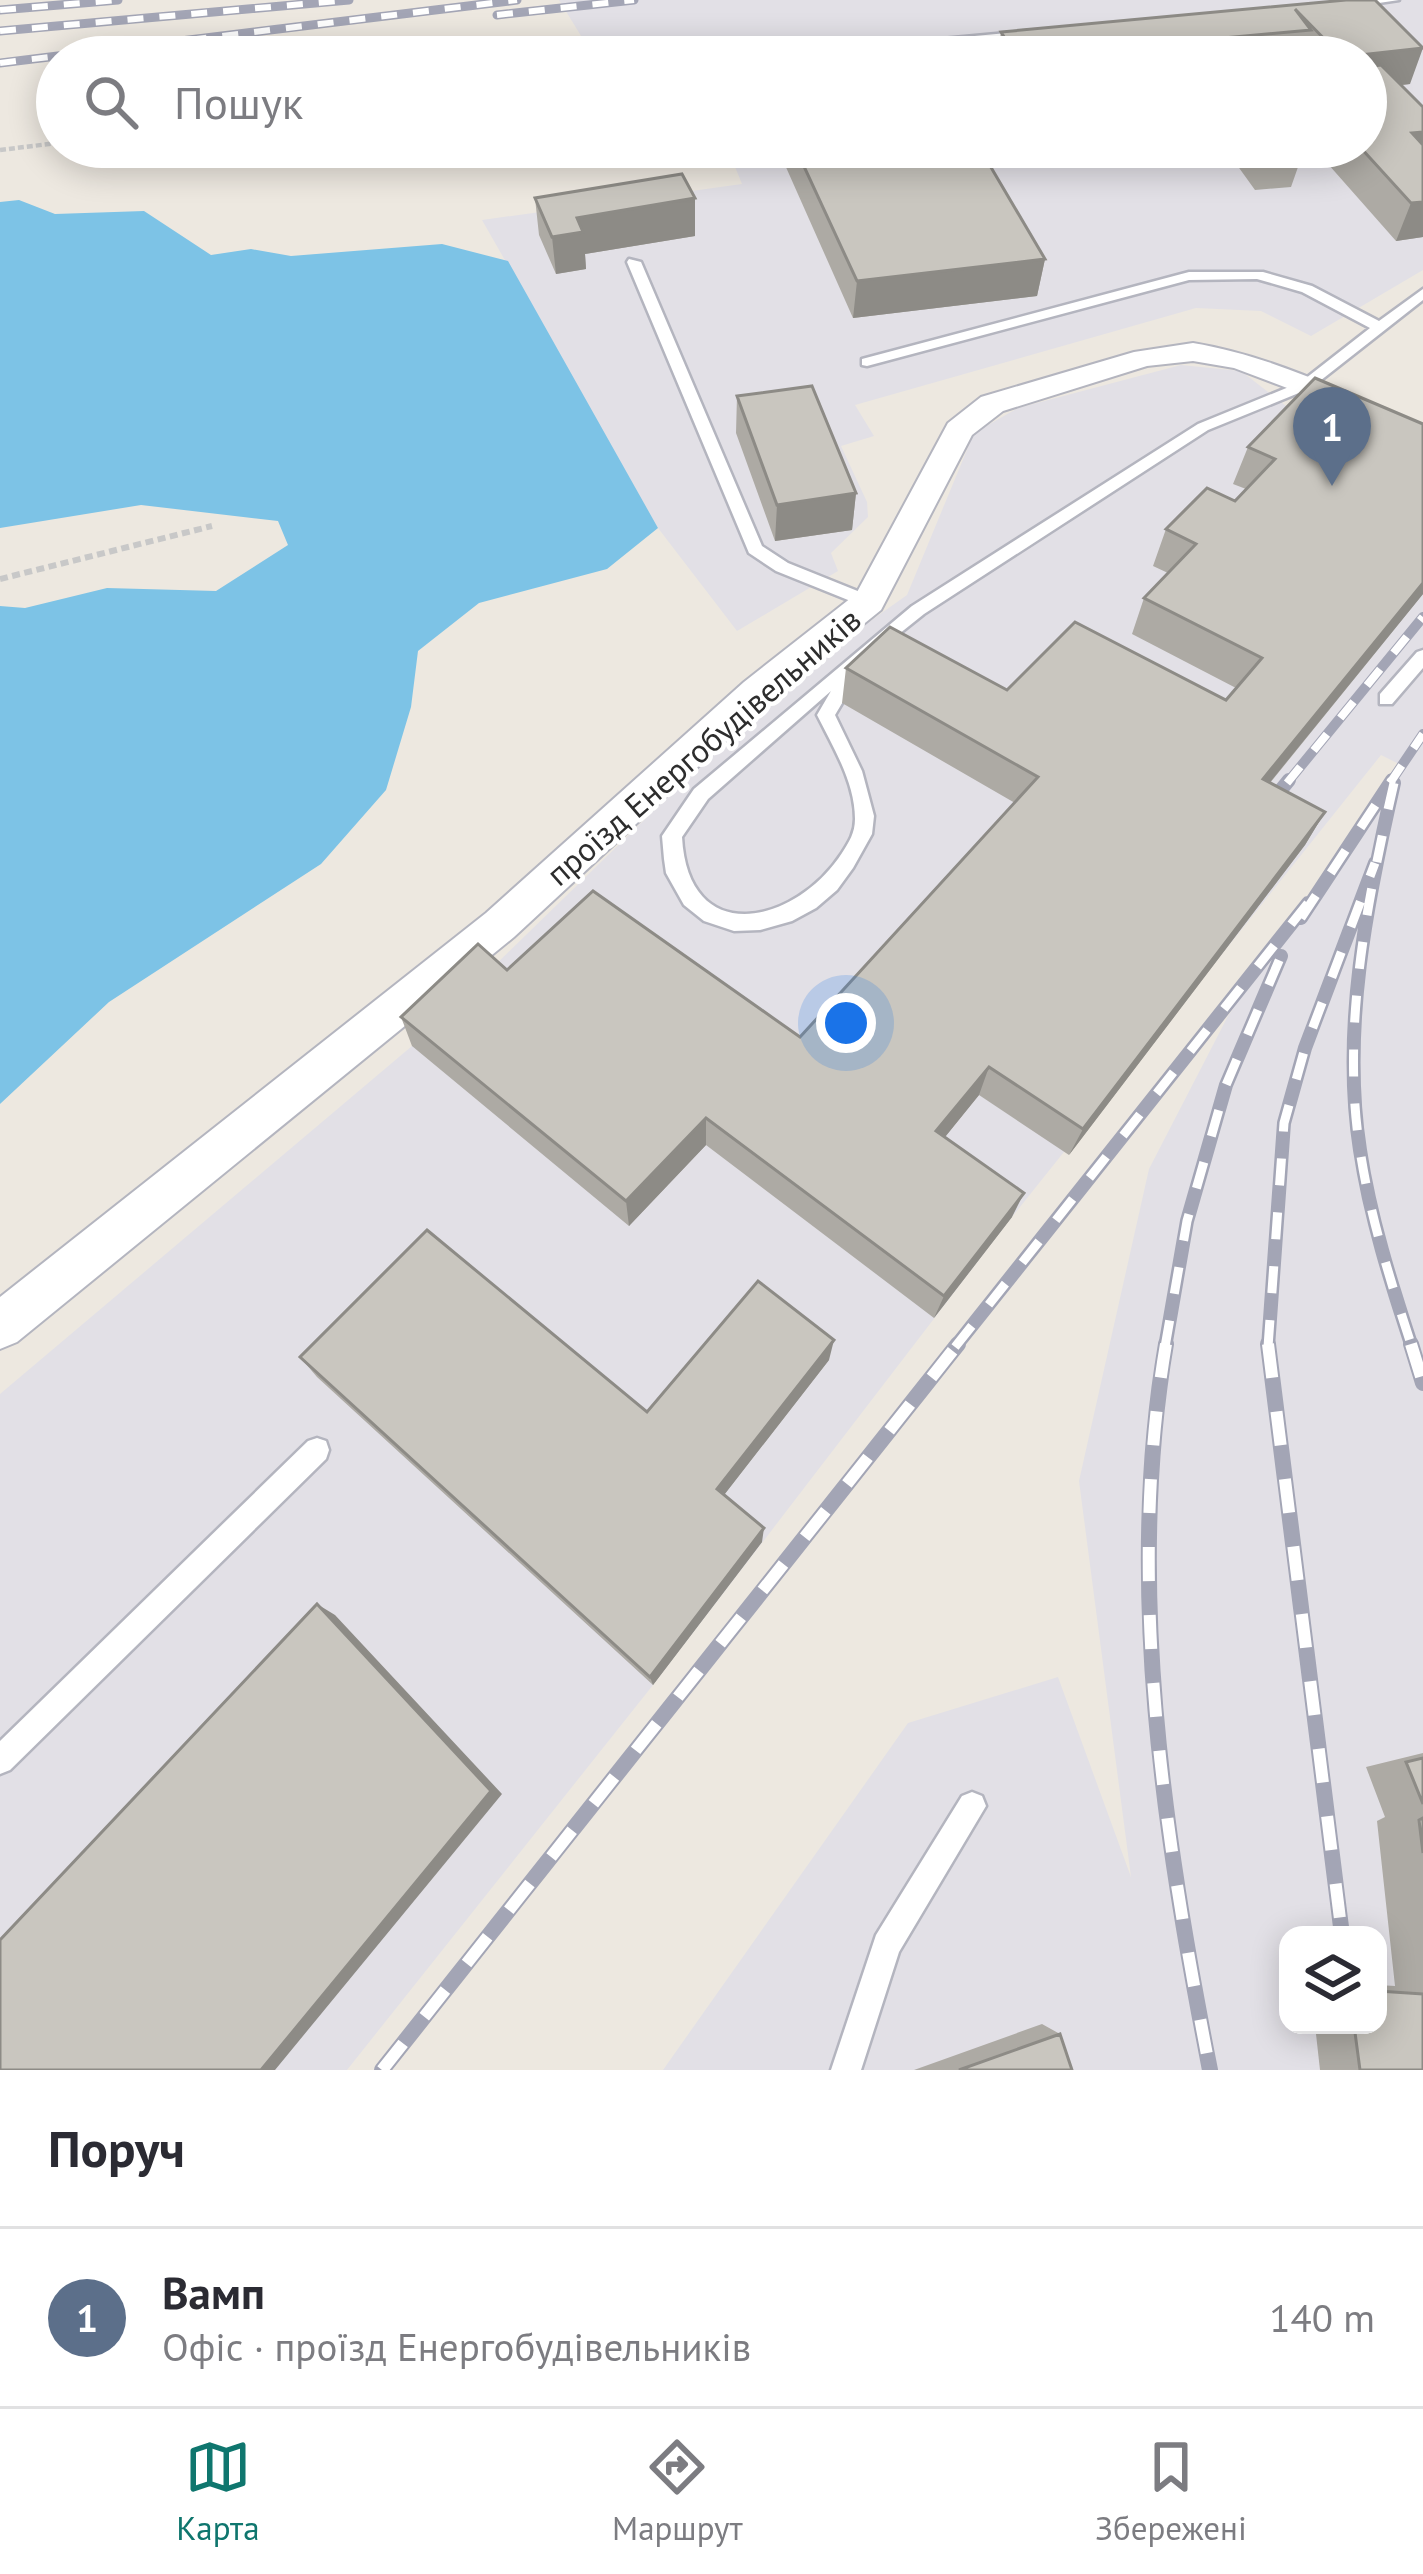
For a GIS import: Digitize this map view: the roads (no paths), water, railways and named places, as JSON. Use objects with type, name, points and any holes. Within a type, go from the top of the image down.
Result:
[{"type":"street","name":"проїзд Енергобудівельників","points":[[0,1326],[500,925],[757,691],[869,602],[959,430],[992,404],[1144,358],[1192,352],[1240,360],[1306,385],[1423,441]]},
{"type":"lane","points":[[1347,4],[1393,0]]},
{"type":"lane","points":[[1013,36],[1045,33]]},
{"type":"lane","points":[[634,262],[755,549],[795,573],[869,602]]},
{"type":"lane","points":[[867,362],[1189,276],[1258,275],[1306,289],[1380,327]]},
{"type":"lane","points":[[862,654],[826,715],[856,781],[864,830],[831,890],[793,916],[755,925],[703,910],[676,874],[672,836],[701,794],[862,654],[918,610],[1203,427],[1306,385],[1423,292]]},
{"type":"lane","points":[[1386,699],[1423,656]]},
{"type":"lane","points":[[0,1760],[317,1450]]},
{"type":"lane","points":[[845,2070],[886,1945],[972,1806]]},
{"type":"water","points":[[19,200],[55,214],[144,211],[211,255],[251,249],[291,256],[442,244],[508,261],[658,528],[607,569],[479,603],[418,651],[411,707],[386,790],[321,864],[109,1002],[0,1104],[0,606],[25,608],[107,588],[216,591],[288,545],[278,521],[141,505],[0,528],[0,202]]},
{"type":"railway","points":[[0,10],[118,0]]},
{"type":"railway","points":[[0,31],[349,0]]},
{"type":"railway","points":[[222,36],[517,0]]},
{"type":"railway","points":[[497,15],[634,0]]},
{"type":"railway","points":[[0,63],[36,59]]},
{"type":"railway","points":[[1287,783],[1423,617]]},
{"type":"railway","points":[[1391,781],[1423,734]]},
{"type":"railway","points":[[1263,812],[1289,780]]},
{"type":"railway","points":[[1301,918],[1391,781]]},
{"type":"railway","points":[[1394,783],[1360,965],[1355,1104],[1369,1200],[1412,1347]]},
{"type":"railway","points":[[1268,1345],[1284,1123],[1305,1048],[1375,863]]},
{"type":"railway","points":[[955,1347],[1308,903]]},
{"type":"railway","points":[[1165,1347],[1187,1221],[1226,1085],[1281,956]]},
{"type":"railway","points":[[382,2070],[958,1344]]},
{"type":"railway","points":[[1166,1344],[1149,1525],[1155,1708],[1178,1891],[1210,2070]]},
{"type":"railway","points":[[1411,1344],[1423,1383]]},
{"type":"railway","points":[[1268,1345],[1341,1926]]},
{"type":"place","name":"Вамп","points":[[1332,486]]}]
